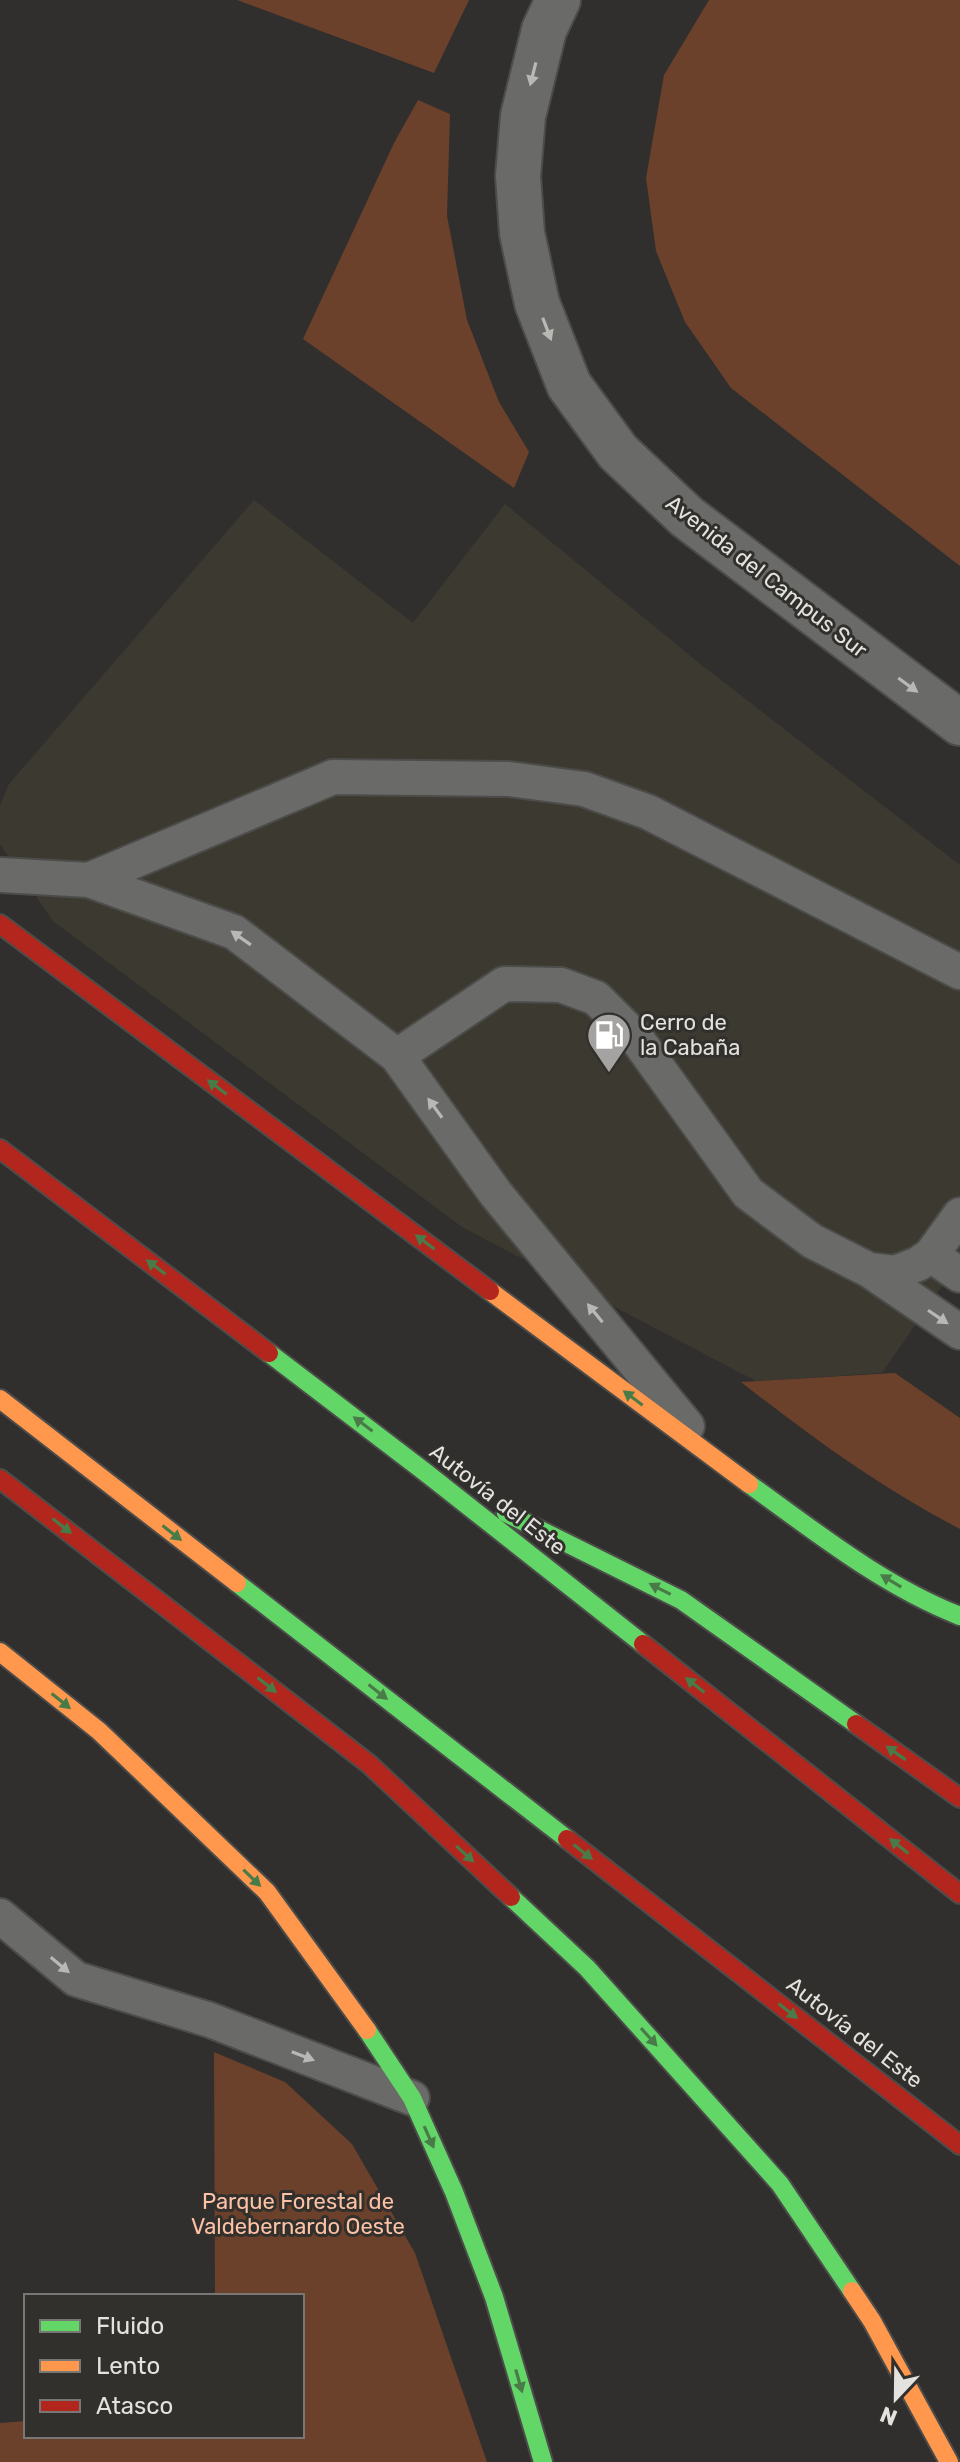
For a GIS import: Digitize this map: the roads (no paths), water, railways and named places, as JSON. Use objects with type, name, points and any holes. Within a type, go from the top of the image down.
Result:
[{"type":"highway","points":[[0,924],[715,1460],[846,1554],[932,1605],[960,1616]]},
{"type":"highway","name":"Autovía del Este","points":[[0,1149],[425,1472],[960,1894]]},
{"type":"highway","name":"Autovía del Este","points":[[0,1399],[960,2145]]},
{"type":"highway","points":[[425,1472],[681,1600],[960,1798]]},
{"type":"highway","points":[[0,1479],[369,1764],[587,1968],[780,2184],[872,2321],[949,2462]]},
{"type":"highway","points":[[0,1652],[99,1731],[267,1892],[340,1990],[412,2098],[454,2192],[494,2297],[543,2462]]},
{"type":"street","name":"Avenida del Campus Sur","points":[[558,0],[544,30],[523,116],[518,176],[522,233],[537,303],[569,385],[618,452],[687,517],[960,723]]},
{"type":"lane","points":[[89,880],[333,777],[509,779],[584,789],[648,812],[960,972]]},
{"type":"lane","points":[[0,875],[89,880],[234,932],[397,1056],[496,1194],[715,1460]]},
{"type":"lane","points":[[397,1056],[504,984],[561,985],[596,998],[637,1039],[748,1193],[812,1241],[869,1270],[960,1332]]},
{"type":"lane","points":[[869,1270],[895,1273],[918,1264],[931,1255],[960,1215]]},
{"type":"lane","points":[[931,1255],[960,1275]]},
{"type":"lane","points":[[0,1916],[76,1979],[210,2020],[412,2098]]},
{"type":"place","name":"Cerro de la Cabaña","points":[[609,1074]]},
{"type":"park label","name":"Parque Forestal de Valdebernardo Oeste","points":[[298,2214]]}]
